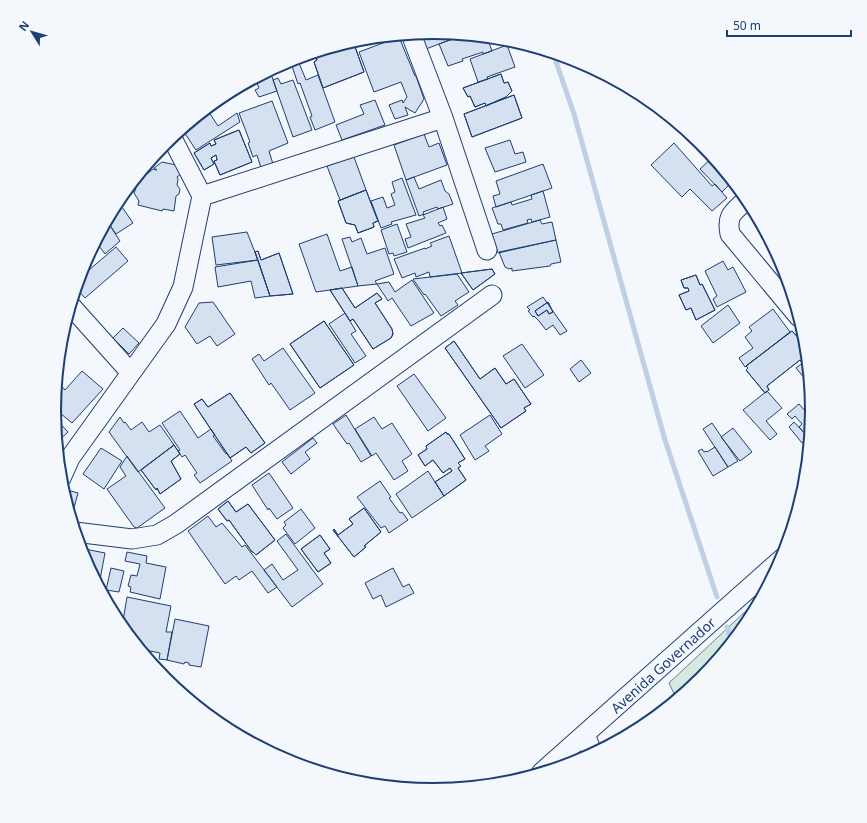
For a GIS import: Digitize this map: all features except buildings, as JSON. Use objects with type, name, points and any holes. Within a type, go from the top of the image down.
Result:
[{"type":"street","points":[[413,40],[443,118],[487,250]]},
{"type":"street","points":[[202,196],[443,118]]},
{"type":"street","points":[[65,468],[70,458],[166,324],[183,286],[202,196],[175,143]]},
{"type":"street","points":[[742,204],[731,215],[728,224],[730,234],[790,305]]},
{"type":"street","points":[[82,533],[132,539],[157,535],[182,519],[492,295]]},
{"type":"street","points":[[75,311],[131,373]]},
{"type":"street","name":"Avenida Governador","points":[[551,764],[772,568]]},
{"type":"street","points":[[585,734],[591,749]]},
{"type":"shaded area","points":[[750,607],[714,657],[675,695],[669,683]]},
{"type":"waterway","points":[[555,60],[574,114],[665,440],[717,597]]},
{"type":"waterway","points":[[727,627],[730,637]]}]
